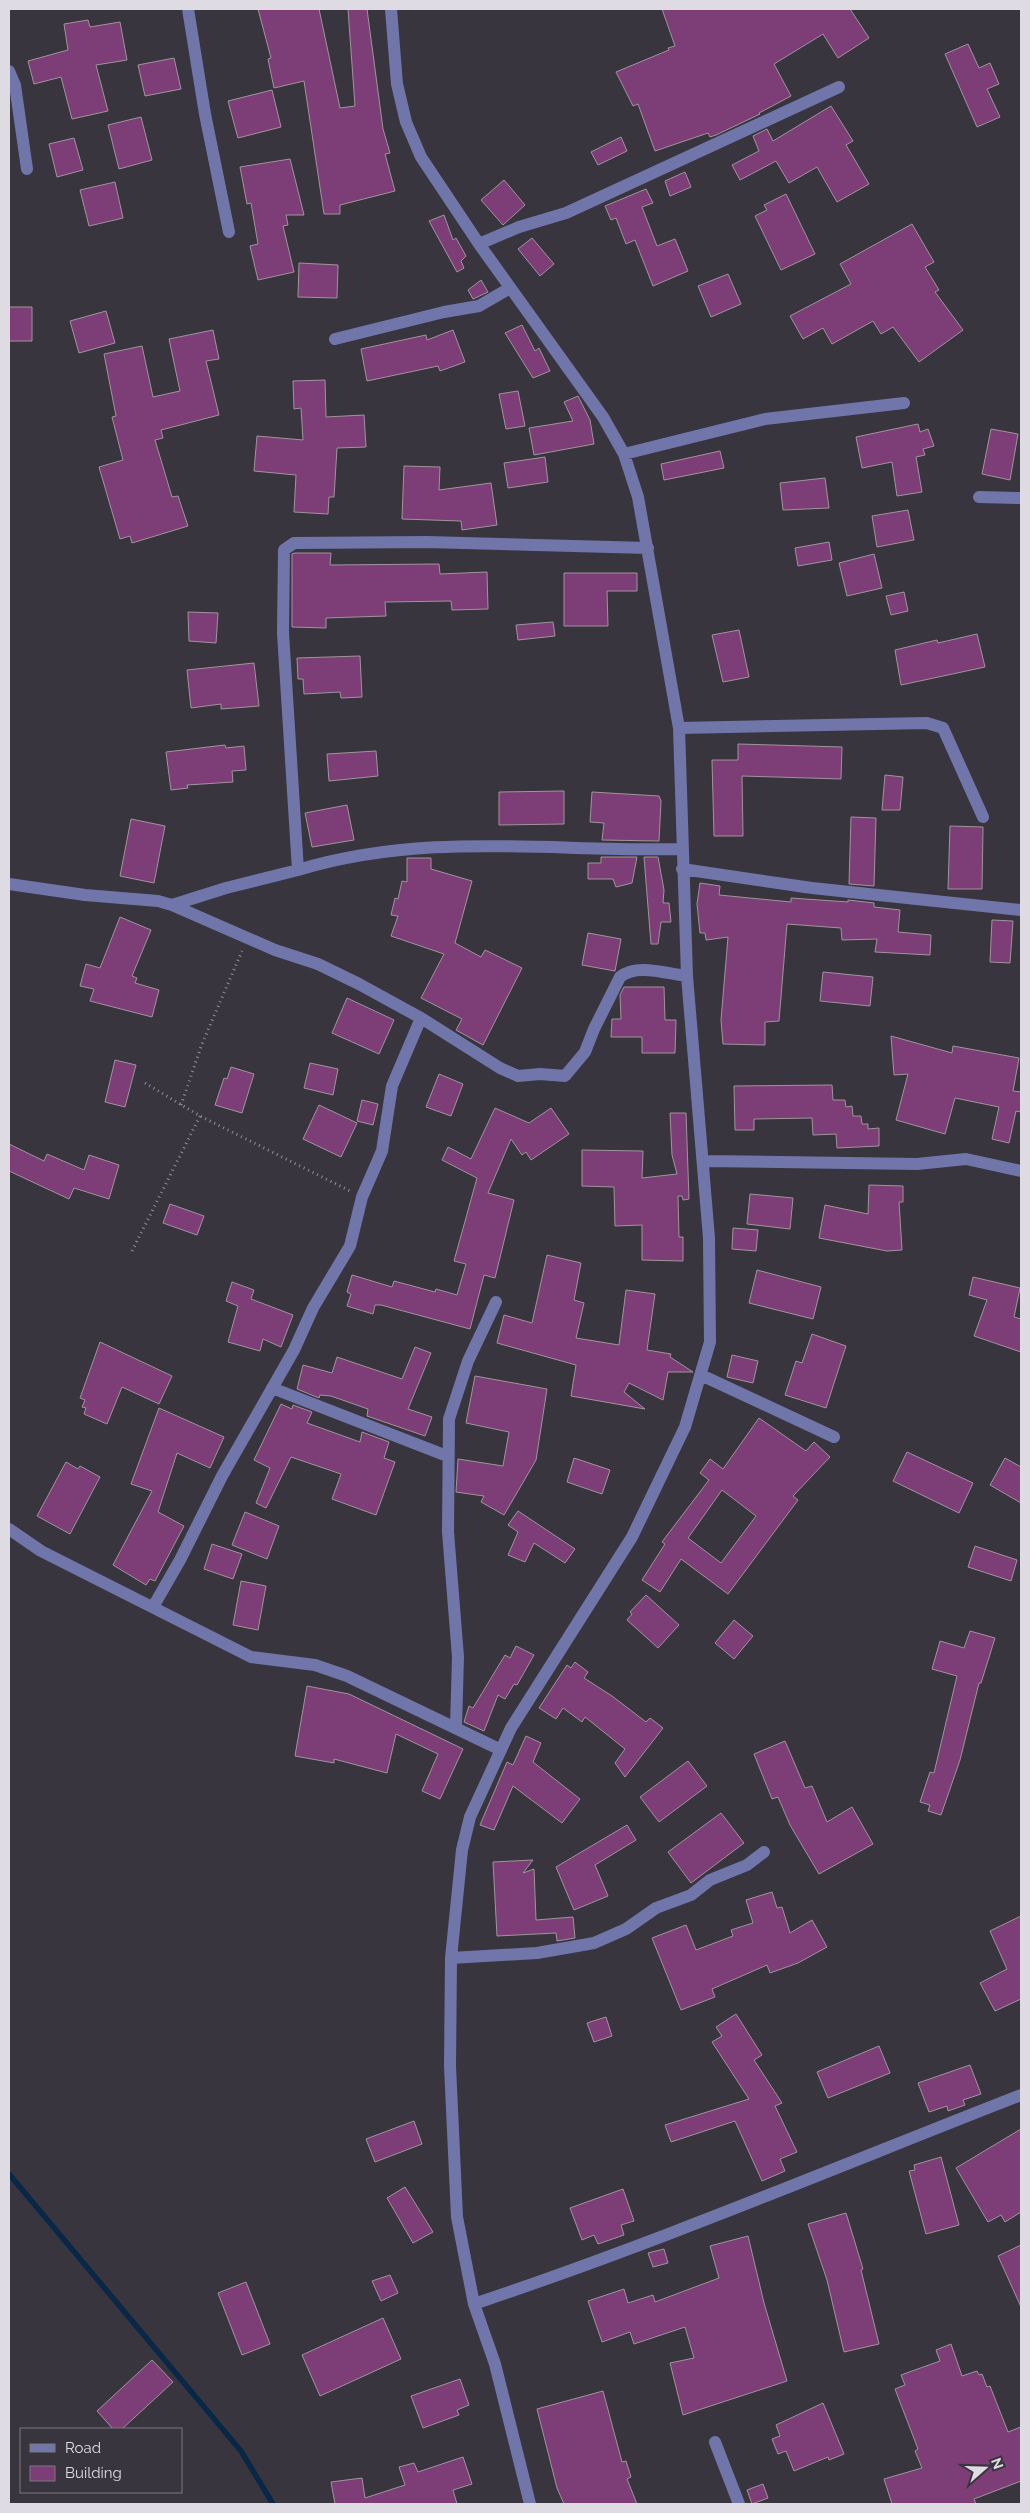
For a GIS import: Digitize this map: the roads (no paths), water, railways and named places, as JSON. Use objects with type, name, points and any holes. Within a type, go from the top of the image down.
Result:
[{"type":"street","points":[[188,9],[205,114],[229,232]]},
{"type":"street","points":[[391,9],[397,84],[406,122],[421,157],[479,244],[603,417],[624,454],[638,497],[680,728],[681,849],[687,976],[709,1238],[710,1342],[702,1375],[685,1427],[632,1537],[511,1728],[470,1816],[462,1850],[451,1958],[450,2066],[457,2217],[474,2304],[495,2364],[530,2504]]},
{"type":"street","points":[[9,71],[15,85],[27,169]]},
{"type":"street","points":[[479,244],[520,226],[566,213],[839,87]]},
{"type":"street","points":[[335,339],[444,312],[479,306],[510,288]]},
{"type":"street","points":[[624,454],[765,419],[904,403]]},
{"type":"street","points":[[979,497],[1021,498]]},
{"type":"street","points":[[298,870],[283,633],[284,550],[294,543],[427,542],[648,548]]},
{"type":"street","points":[[680,728],[927,723],[943,728],[983,817]]},
{"type":"street","points":[[172,905],[226,888],[324,862],[408,847],[518,845],[636,850],[681,849]]},
{"type":"street","points":[[682,869],[812,888],[1021,910]]},
{"type":"street","points":[[9,884],[85,895],[158,900],[172,905],[248,939],[318,964],[421,1018],[500,1068],[518,1076],[540,1074],[565,1076],[585,1052],[594,1029],[620,977],[637,970],[687,976]]},
{"type":"street","points":[[153,1607],[294,1350],[313,1308],[350,1246],[362,1197],[382,1151],[392,1086],[421,1018]]},
{"type":"street","points":[[704,1161],[917,1164],[966,1159],[1021,1171]]},
{"type":"street","points":[[456,1728],[458,1657],[448,1532],[447,1456],[449,1419],[468,1361],[496,1302]]},
{"type":"street","points":[[702,1375],[834,1437]]},
{"type":"street","points":[[272,1388],[447,1456]]},
{"type":"street","points":[[9,1529],[41,1551],[250,1657],[323,1668],[347,1676],[501,1750]]},
{"type":"street","points":[[451,1958],[537,1953],[594,1944],[626,1929],[656,1908],[691,1895],[710,1880],[748,1865],[764,1852]]},
{"type":"street","points":[[474,2304],[560,2275],[705,2221],[1021,2095]]},
{"type":"street","points":[[715,2442],[739,2504]]},
{"type":"waterway","points":[[9,2174],[241,2451],[273,2504]]}]
